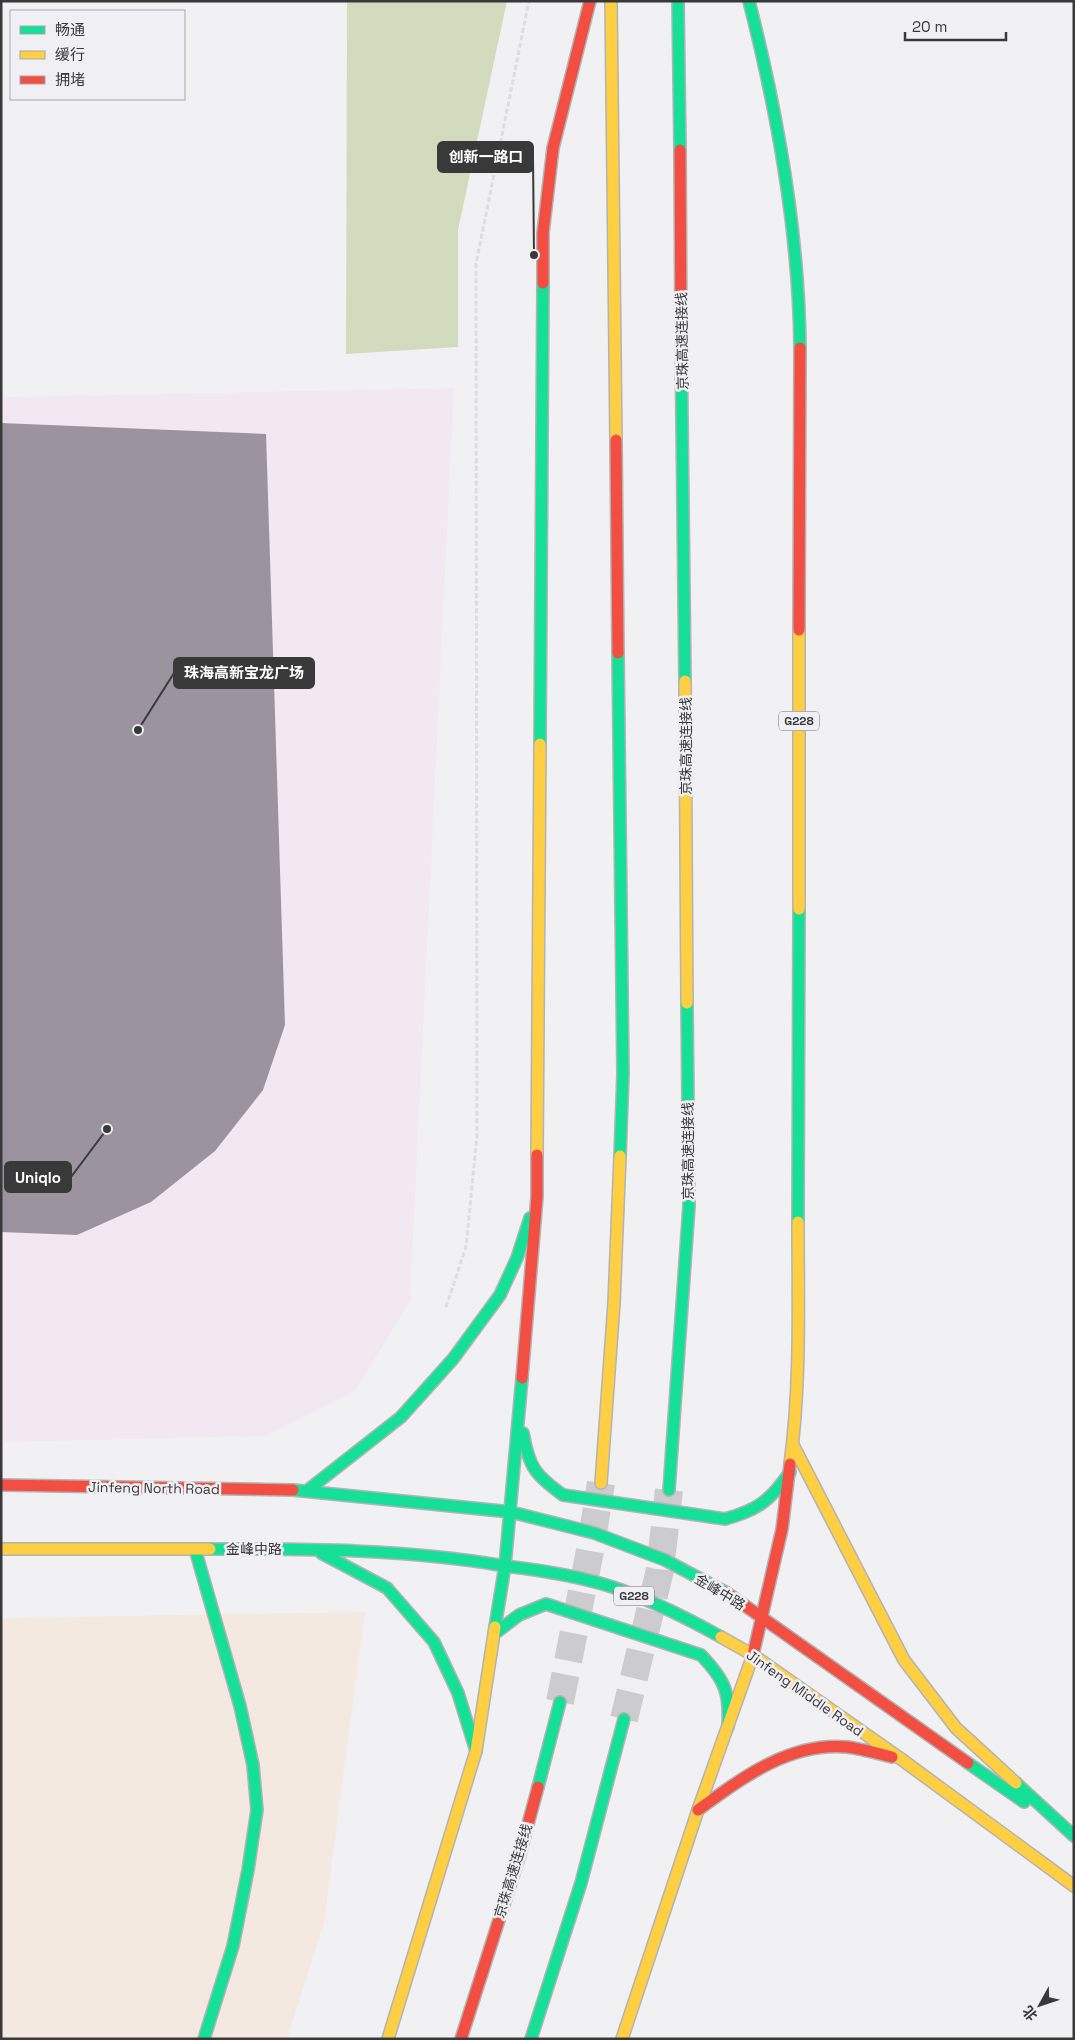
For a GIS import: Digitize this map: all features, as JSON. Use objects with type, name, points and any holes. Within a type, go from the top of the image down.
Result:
[{"type":"main road","points":[[388,2039],[476,1751],[505,1566],[511,1512],[536,1197],[543,233],[553,148],[590,1]]},
{"type":"main road","points":[[600,1483],[614,1303],[622,1074],[611,1]]},
{"type":"main road","name":"京珠高速连接线","points":[[668,1490],[689,1206],[686,685],[678,1]]},
{"type":"main road","name":"G228","points":[[749,1],[783,156],[794,241],[800,344],[798,1330],[793,1445]]},
{"type":"main road","points":[[308,1490],[401,1417],[477,1329],[504,1287],[517,1258],[536,1197]]},
{"type":"main road","points":[[520,1415],[527,1455],[541,1479],[564,1495],[725,1519],[751,1512],[769,1500],[790,1472]]},
{"type":"main road","points":[[622,2039],[698,1810],[753,1655],[763,1619],[782,1529],[793,1445]]},
{"type":"main road","points":[[793,1445],[904,1660],[924,1689],[956,1728],[1074,1837]]},
{"type":"main road","name":"Jinfeng North Road","points":[[1,1485],[308,1490]]},
{"type":"main road","name":"金峰中路","points":[[308,1490],[511,1512],[594,1533],[665,1560],[725,1592],[1074,1837]]},
{"type":"main road","name":"金峰中路","points":[[1,1549],[313,1549],[465,1559],[505,1566]]},
{"type":"main road","points":[[195,1549],[240,1706],[253,1765],[257,1810],[248,1870],[233,1946],[204,2039]]},
{"type":"main road","points":[[313,1549],[387,1588],[434,1642],[458,1693],[476,1751]]},
{"type":"main road","name":"Jinfeng Middle Road","points":[[505,1566],[551,1572],[607,1585],[681,1615],[753,1655],[901,1759],[1074,1886]]},
{"type":"main road","points":[[494,1634],[513,1617],[530,1608],[546,1604],[701,1655],[720,1674],[730,1700],[728,1727]]},
{"type":"main road","name":"京珠高速连接线","points":[[461,2039],[520,1854],[560,1702]]},
{"type":"main road","points":[[531,2039],[581,1883],[624,1719]]},
{"type":"main road","points":[[698,1810],[737,1782],[771,1763],[803,1750],[839,1746],[901,1759]]},
{"type":"path","points":[[446,1307],[466,1247],[477,1136],[476,264],[529,1]]},
{"type":"shaded area","points":[[454,388],[410,1301],[355,1391],[265,1436],[1,1442],[1,397]]},
{"type":"shaded area","points":[[365,1612],[324,1922],[287,2039],[1,2039],[1,1618]]},
{"type":"green space","points":[[347,1],[507,1],[458,230],[458,347],[346,354]]},
{"type":"building","points":[[1,423],[266,434],[285,1025],[263,1090],[215,1151],[151,1202],[77,1235],[1,1232]]},
{"type":"tunnel","points":[[560,1702],[590,1551],[601,1483]]},
{"type":"tunnel","points":[[624,1719],[660,1570],[669,1490]]},
{"type":"traffic: fast","points":[[678,1],[680,150]]},
{"type":"traffic: fast","points":[[749,1],[769,87],[785,173],[796,260],[800,348]]},
{"type":"traffic: fast","points":[[540,744],[543,283]]},
{"type":"traffic: fast","points":[[681,333],[685,681]]},
{"type":"traffic: fast","points":[[618,653],[623,1074],[620,1156]]},
{"type":"traffic: fast","points":[[798,1222],[799,909]]},
{"type":"traffic: fast","points":[[669,1490],[689,1206],[687,1003]]},
{"type":"traffic: fast","points":[[308,1490],[401,1417],[453,1359],[500,1295],[517,1258],[530,1218]]},
{"type":"traffic: fast","points":[[495,1627],[505,1566],[522,1378]]},
{"type":"traffic: fast","points":[[523,1433],[528,1454],[535,1469],[546,1482],[563,1495],[725,1519],[746,1512],[763,1503],[790,1472]]},
{"type":"traffic: fast","points":[[293,1490],[511,1512],[594,1533],[665,1560],[727,1593]]},
{"type":"traffic: fast","points":[[195,1549],[240,1706],[253,1765],[257,1810],[248,1870],[233,1946],[204,2039]]},
{"type":"traffic: fast","points":[[210,1549],[395,1553],[468,1560],[505,1566]]},
{"type":"traffic: fast","points":[[321,1553],[387,1588],[434,1642],[458,1693],[476,1751]]},
{"type":"traffic: fast","points":[[505,1566],[594,1581],[636,1595],[721,1637]]},
{"type":"traffic: fast","points":[[494,1634],[519,1615],[546,1604],[701,1655],[716,1672],[724,1687],[728,1704],[728,1727]]},
{"type":"traffic: fast","points":[[538,1787],[560,1702]]},
{"type":"traffic: fast","points":[[531,2039],[581,1883],[624,1719]]},
{"type":"traffic: fast","points":[[968,1763],[1024,1802]]},
{"type":"traffic: fast","points":[[1016,1783],[1074,1836]]},
{"type":"traffic: slow","points":[[611,1],[616,440]]},
{"type":"traffic: slow","points":[[799,630],[799,909]]},
{"type":"traffic: slow","points":[[685,681],[687,1003]]},
{"type":"traffic: slow","points":[[537,1155],[540,744]]},
{"type":"traffic: slow","points":[[601,1483],[614,1303],[620,1156]]},
{"type":"traffic: slow","points":[[790,1464],[794,1434],[797,1374],[798,1222]]},
{"type":"traffic: slow","points":[[793,1445],[904,1660],[956,1728],[1016,1783]]},
{"type":"traffic: slow","points":[[1,1549],[210,1549]]},
{"type":"traffic: slow","points":[[388,2039],[476,1751],[495,1627]]},
{"type":"traffic: slow","points":[[721,1637],[753,1655],[901,1759]]},
{"type":"traffic: slow","points":[[622,2039],[698,1810],[753,1655]]},
{"type":"traffic: slow","points":[[901,1759],[1074,1886]]},
{"type":"traffic: jam","points":[[543,283],[543,233],[553,148],[590,1]]},
{"type":"traffic: jam","points":[[680,150],[681,333]]},
{"type":"traffic: jam","points":[[799,630],[800,348]]},
{"type":"traffic: jam","points":[[616,440],[618,653]]},
{"type":"traffic: jam","points":[[522,1378],[537,1197],[537,1155]]},
{"type":"traffic: jam","points":[[753,1655],[782,1529],[790,1464]]},
{"type":"traffic: jam","points":[[1,1485],[293,1490]]},
{"type":"traffic: jam","points":[[727,1593],[968,1763]]},
{"type":"traffic: jam","points":[[698,1810],[749,1775],[786,1756],[805,1750],[847,1747],[892,1757]]},
{"type":"traffic: jam","points":[[461,2039],[520,1854],[538,1787]]},
{"type":"place","name":"创新一路口","points":[[534,255]]},
{"type":"place","name":"珠海高新宝龙广场","points":[[138,730]]},
{"type":"place","name":"Uniqlo","points":[[107,1129]]}]
